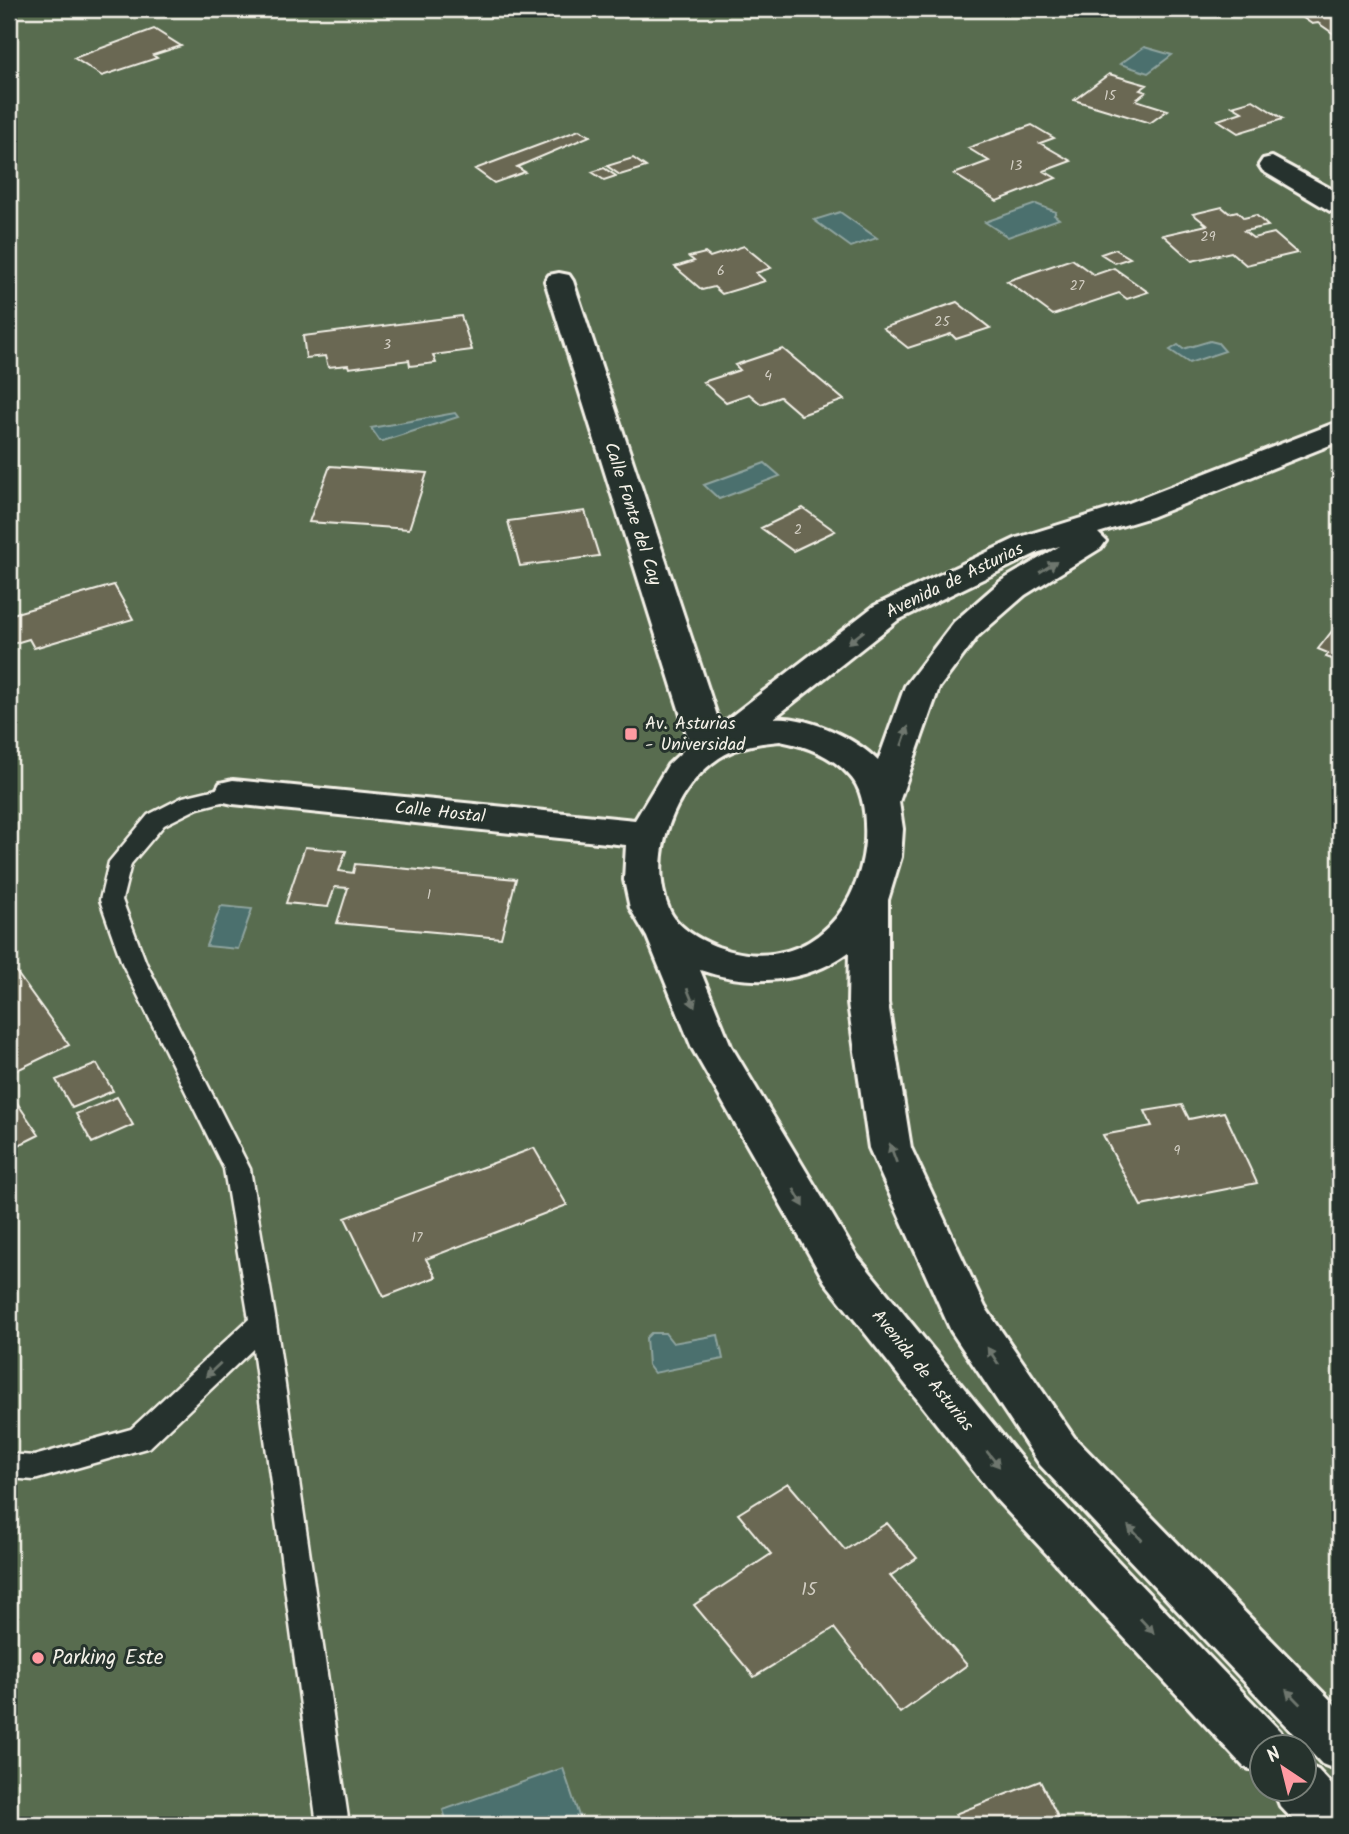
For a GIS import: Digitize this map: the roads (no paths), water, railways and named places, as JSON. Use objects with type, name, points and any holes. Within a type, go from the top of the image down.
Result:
[{"type":"street","points":[[1272,165],[1340,205]]},
{"type":"street","name":"Calle Fonte del Cay","points":[[559,281],[716,744]]},
{"type":"street","name":"Avenida de Asturias","points":[[716,744],[886,613],[1028,545],[1140,510],[1340,430]]},
{"type":"street","name":"Avenida de Asturias","points":[[882,800],[922,685],[966,629],[1013,588],[1140,510]]},
{"type":"street","points":[[780,729],[812,734],[855,758],[870,774],[882,800],[886,832],[880,873],[869,899],[844,936],[808,960],[765,968],[720,963],[692,953],[666,935],[652,914],[640,865],[647,834],[672,783],[689,762],[716,744],[748,731],[780,729]]},
{"type":"street","name":"Calle Hostal","points":[[233,792],[647,834]]},
{"type":"street","points":[[869,899],[868,1003],[890,1148],[967,1318],[1057,1451],[1340,1746]]},
{"type":"street","name":"Avenida de Asturias","points":[[666,935],[712,1048],[841,1269],[1011,1482],[1248,1734]]},
{"type":"street","points":[[1312,1802],[1333,1825]]},
{"type":"lane","points":[[233,792],[191,802],[156,820],[120,862],[111,900],[134,963],[237,1169],[263,1323],[333,1825]]},
{"type":"lane","points":[[9,1466],[34,1468],[140,1439],[263,1323]]},
{"type":"water","points":[[1144,47],[1172,55],[1148,73],[1120,64]]},
{"type":"water","points":[[1036,204],[1056,212],[1054,215],[1059,219],[1008,237],[985,222]]},
{"type":"water","points":[[840,212],[877,238],[851,247],[814,220]]},
{"type":"water","points":[[1210,341],[1218,343],[1225,351],[1189,363],[1170,350],[1178,345],[1183,349]]},
{"type":"water","points":[[455,413],[458,417],[383,441],[380,441],[371,428]]},
{"type":"water","points":[[765,463],[780,476],[719,499],[704,485]]},
{"type":"water","points":[[221,906],[252,909],[238,949],[206,946]]},
{"type":"water","points":[[651,1333],[665,1333],[673,1343],[718,1335],[723,1359],[654,1373],[648,1365],[646,1338]]},
{"type":"water","points":[[563,1768],[582,1825],[448,1825],[443,1810]]},
{"type":"place","name":"Av. Asturias - Universidad","points":[[631,734]]},
{"type":"place","name":"Parking Este","points":[[38,1658]]}]
